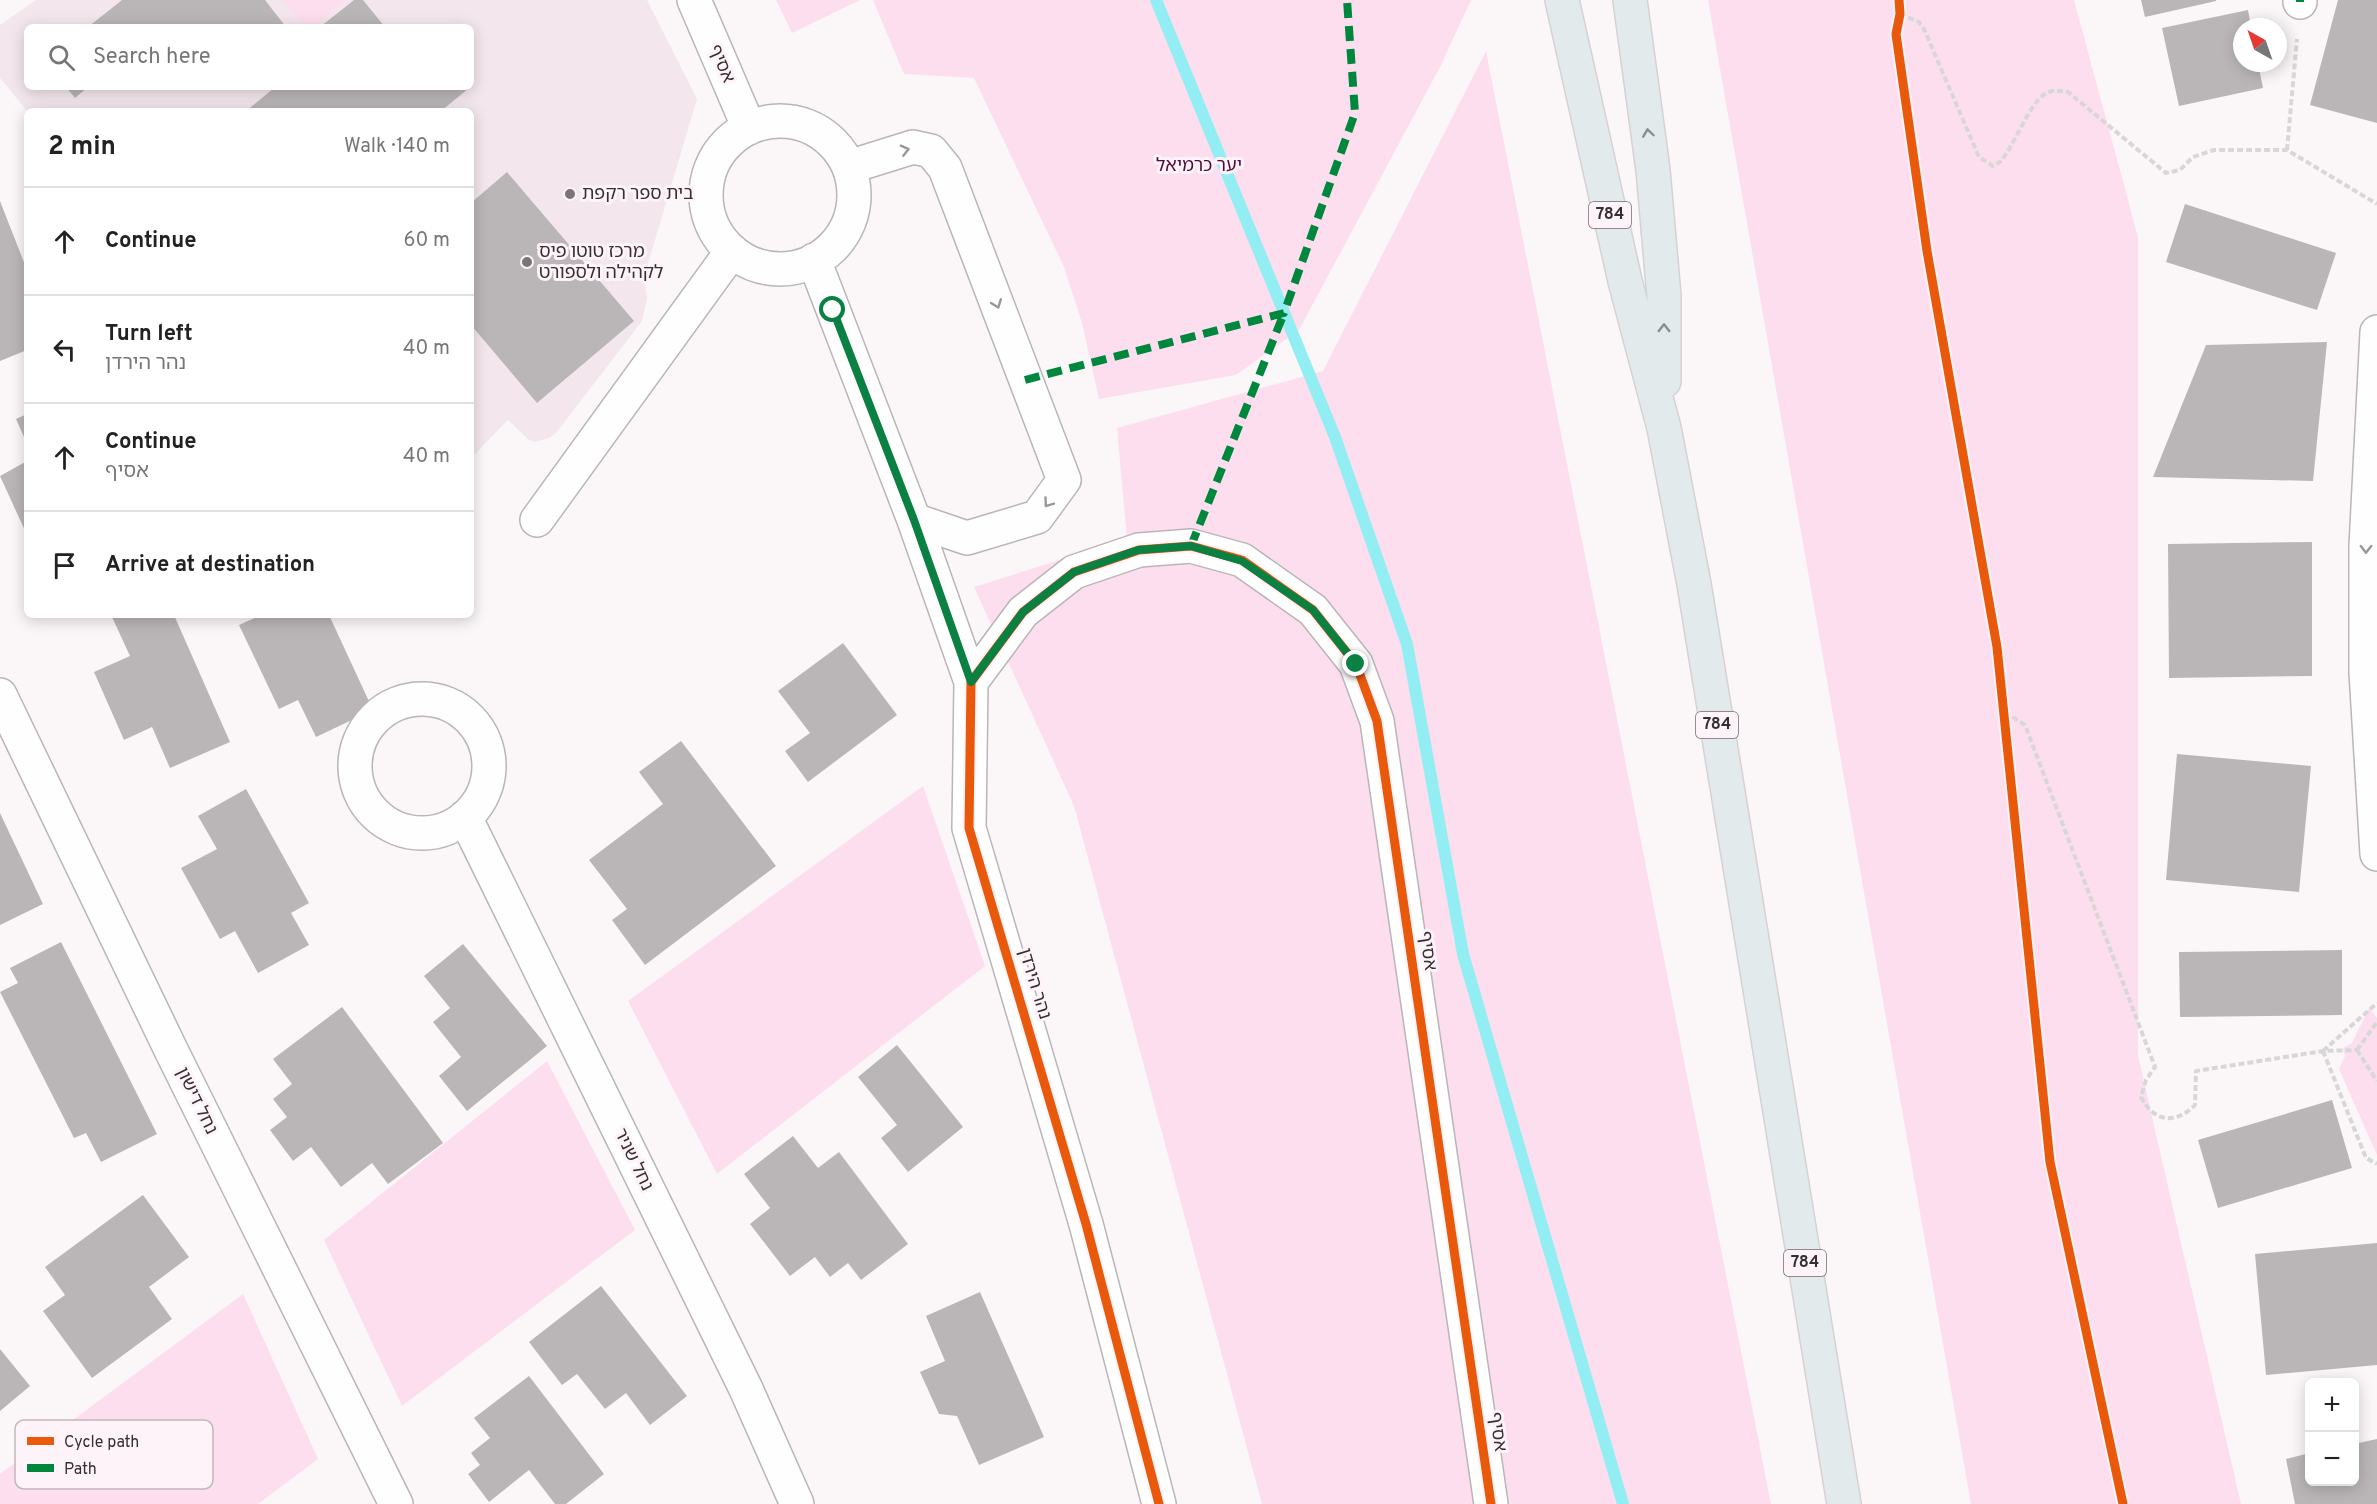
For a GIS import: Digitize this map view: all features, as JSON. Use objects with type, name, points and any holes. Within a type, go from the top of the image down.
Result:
[{"type":"main road","name":"784","points":[[1562,0],[1625,280],[1664,428],[1694,584],[1844,1504]]},
{"type":"main road","points":[[1630,0],[1653,170],[1663,285],[1664,428]]},
{"type":"street","name":"אסיף","points":[[694,0],[749,128]]},
{"type":"street","points":[[772,121],[796,122],[818,131],[837,147],[849,167],[854,190],[852,214],[843,235],[828,252],[808,264],[785,269],[763,268],[742,259],[724,245],[712,225],[706,203],[707,180],[716,159],[730,141],[749,128],[772,121]]},
{"type":"street","points":[[849,167],[913,147],[931,151],[945,168],[1064,480],[1037,517],[968,538],[914,520]]},
{"type":"street","points":[[537,520],[732,251]]},
{"type":"street","points":[[814,260],[914,520],[971,682]]},
{"type":"street","points":[[2377,332],[2366,546],[2366,672],[2377,854]]},
{"type":"street","name":"אסיף","points":[[971,682],[1023,612],[1074,572],[1138,550],[1191,546],[1242,561],[1313,610],[1356,664],[1377,721],[1491,1504]]},
{"type":"street","name":"נהר הירדן","points":[[971,682],[969,828],[1086,1224],[1159,1504]]},
{"type":"street","name":"נחל דישון","points":[[0,695],[141,989],[396,1504]]},
{"type":"street","points":[[428,699],[457,708],[474,723],[484,741],[489,772],[488,782],[479,801],[465,817],[446,829],[416,833],[406,832],[386,824],[370,810],[359,791],[354,760],[364,731],[378,714],[407,700],[428,699]]},
{"type":"street","name":"נחל שניר","points":[[465,817],[736,1368],[797,1504]]},
{"type":"path","points":[[2287,150],[2300,1]]},
{"type":"path","points":[[1900,14],[1919,22],[1924,29],[1979,157],[1994,166],[2006,155],[2035,104],[2044,94],[2055,90],[2068,92],[2166,173],[2180,170],[2193,157],[2214,150],[2287,150],[2377,204]]},
{"type":"path","points":[[2005,712],[2025,725],[2155,1067],[2146,1080],[2141,1097],[2147,1108],[2156,1116],[2175,1118],[2186,1115],[2195,1105],[2196,1071],[2322,1051],[2357,1050]]},
{"type":"path","points":[[2322,1051],[2377,1003]]},
{"type":"path","points":[[2357,1050],[2377,1022]]},
{"type":"path","points":[[2357,1050],[2377,1081]]},
{"type":"path","points":[[2322,1051],[2366,1158],[2377,1164]]},
{"type":"shaded area","name":"בית ספר רקפת","points":[[36,0],[647,0],[697,99],[644,277],[647,298],[642,321],[556,433],[549,438],[535,442],[529,440],[508,420],[474,455],[474,108],[25,108],[0,78],[0,25]]},
{"type":"green space","points":[[282,0],[346,0],[318,24],[302,24]]},
{"type":"green space","points":[[776,0],[860,0],[792,33]]},
{"type":"green space","name":"יער כרמיאל","points":[[873,0],[1471,0],[1440,67],[1299,330],[1236,375],[1099,399],[1082,323],[1064,267],[974,78],[904,74]]},
{"type":"green space","points":[[1708,0],[2074,0],[2138,237],[2138,1056],[2241,1504],[1971,1504]]},
{"type":"green space","points":[[1486,51],[1771,1504],[1262,1504],[1074,806],[974,587],[1127,539],[1117,428],[1323,371]]},
{"type":"green space","points":[[923,786],[985,966],[717,1174],[628,1001]]},
{"type":"green space","points":[[2369,1008],[2377,1018],[2377,1155],[2339,1069],[2345,1056],[2343,1048],[2352,1043]]},
{"type":"green space","points":[[547,1061],[635,1230],[402,1406],[324,1240]]},
{"type":"green space","points":[[243,1294],[318,1459],[258,1504],[0,1504],[0,1474],[15,1463],[15,1489],[213,1489],[213,1420],[73,1420]]},
{"type":"building","points":[[122,0],[265,0],[284,24],[92,24]]},
{"type":"building","points":[[354,0],[363,0],[383,24],[324,24]]},
{"type":"building","points":[[2141,0],[2216,0],[2216,1],[2145,17]]},
{"type":"building","points":[[2338,0],[2377,0],[2377,123],[2310,105]]},
{"type":"building","points":[[2248,10],[2249,18],[2233,18],[2233,72],[2260,72],[2263,88],[2179,106],[2162,28]]},
{"type":"building","points":[[68,90],[84,90],[75,98]]},
{"type":"building","points":[[272,90],[467,90],[445,108],[250,108]]},
{"type":"building","name":"מרכז טוטו פיס לקהילה ולספורט","points":[[507,172],[634,321],[537,403],[474,329],[474,200]]},
{"type":"building","points":[[0,201],[24,262],[24,351],[0,361]]},
{"type":"building","points":[[2185,204],[2336,253],[2317,310],[2166,262]]},
{"type":"building","points":[[2327,342],[2313,481],[2153,477],[2206,345]]},
{"type":"building","points":[[24,415],[24,437],[16,419]]},
{"type":"building","points":[[24,463],[24,528],[0,476]]},
{"type":"building","points":[[2312,542],[2312,676],[2169,678],[2168,544]]},
{"type":"building","points":[[112,618],[175,618],[230,742],[170,768],[152,727],[124,740],[94,672],[130,656]]},
{"type":"building","points":[[254,618],[330,618],[373,710],[316,737],[298,700],[279,709],[239,625]]},
{"type":"building","points":[[843,643],[897,715],[808,782],[785,751],[810,733],[778,691]]},
{"type":"building","points":[[681,741],[776,866],[645,965],[612,920],[627,909],[589,860],[663,804],[639,772]]},
{"type":"building","points":[[2177,754],[2311,766],[2299,892],[2166,880]]},
{"type":"building","points":[[246,789],[309,903],[291,913],[309,945],[258,973],[235,931],[220,939],[181,868],[217,849],[198,816]]},
{"type":"building","points":[[0,813],[43,904],[0,925]]},
{"type":"building","points":[[61,942],[157,1134],[101,1162],[86,1133],[74,1138],[0,992],[18,983],[10,968]]},
{"type":"building","points":[[463,944],[547,1046],[467,1111],[439,1076],[461,1057],[433,1022],[450,1008],[424,976]]},
{"type":"building","points":[[2342,950],[2342,1015],[2180,1017],[2179,952]]},
{"type":"building","points":[[342,1007],[443,1143],[388,1184],[372,1163],[341,1187],[311,1147],[293,1161],[270,1130],[287,1117],[273,1099],[292,1084],[273,1059]]},
{"type":"building","points":[[897,1045],[963,1127],[908,1172],[881,1138],[897,1125],[858,1077]]},
{"type":"building","points":[[2332,1100],[2352,1168],[2218,1208],[2198,1140]]},
{"type":"building","points":[[793,1136],[818,1168],[839,1152],[908,1244],[861,1280],[848,1263],[830,1277],[815,1257],[790,1276],[750,1224],[770,1208],[744,1174]]},
{"type":"building","points":[[143,1195],[189,1257],[149,1287],[172,1319],[92,1378],[43,1311],[65,1295],[45,1267]]},
{"type":"building","points":[[2377,1243],[2377,1365],[2266,1375],[2255,1254]]},
{"type":"building","points":[[601,1286],[687,1396],[650,1425],[626,1393],[605,1409],[577,1374],[562,1385],[529,1342]]},
{"type":"building","points":[[980,1292],[1044,1437],[979,1465],[957,1416],[939,1414],[920,1372],[945,1361],[926,1316]]},
{"type":"building","points":[[0,1349],[30,1386],[0,1411]]},
{"type":"building","points":[[529,1376],[604,1474],[566,1504],[555,1504],[529,1470],[489,1502],[468,1474],[480,1465],[471,1453],[490,1438],[474,1418]]},
{"type":"building","points":[[2377,1439],[2377,1504],[2295,1504],[2286,1459],[2305,1454],[2305,1486],[2359,1486],[2359,1443]]},
{"type":"waterway","points":[[1156,0],[1335,437],[1407,644],[1463,954],[1623,1504]]},
{"type":"marked path","points":[[1025,380],[1284,313],[1355,113],[1347,0]]},
{"type":"marked path","points":[[1191,546],[1284,313]]},
{"type":"cycle path","points":[[1899,0],[1900,14],[1896,34],[1927,251],[1997,647],[2050,1162],[2123,1504]]},
{"type":"cycle path","points":[[1159,1504],[1086,1224],[969,828],[971,682],[1023,612],[1074,572],[1139,550],[1191,546],[1242,560],[1313,610],[1356,664],[1377,721],[1491,1504]]},
{"type":"place","name":"בית ספר רקפת","points":[[570,194]]},
{"type":"place","name":"מרכז טוטו פיס לקהילה ולספורט","points":[[527,262]]},
{"type":"route","points":[[833,310],[914,520],[971,682],[1023,612],[1074,572],[1138,550],[1191,546],[1242,561],[1313,610],[1356,664]]}]
